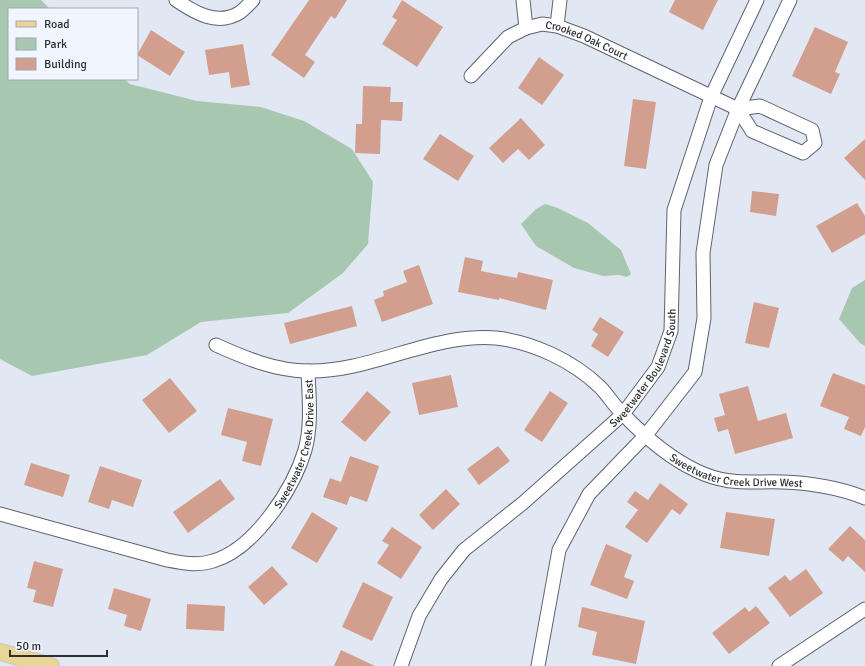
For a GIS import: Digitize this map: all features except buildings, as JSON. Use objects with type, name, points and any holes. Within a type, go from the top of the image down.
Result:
[{"type":"main road","points":[[0,652],[51,666]]},
{"type":"street","points":[[176,0],[194,13],[212,18],[225,18],[240,13],[253,0]]},
{"type":"street","points":[[523,0],[526,28]]},
{"type":"street","points":[[557,26],[560,0]]},
{"type":"street","name":"Sweetwater Boulevard South","points":[[401,666],[420,616],[441,579],[464,550],[523,503],[622,414],[658,367],[671,331],[674,210],[711,97],[757,0]]},
{"type":"street","points":[[538,666],[559,550],[589,494],[646,435],[695,372],[704,318],[703,253],[716,165],[738,109],[790,0]]},
{"type":"street","name":"Crooked Oak Court","points":[[471,76],[508,38],[526,28],[542,24],[557,26],[584,36],[738,109]]},
{"type":"street","points":[[760,106],[812,130],[815,143],[803,153],[752,131],[738,109],[760,106]]},
{"type":"street","name":"Sweetwater Creek Drive East","points":[[0,514],[167,560],[191,564],[213,561],[242,545],[268,520],[290,485],[305,450],[309,416],[308,371],[355,366],[444,341],[495,338],[533,346],[570,364],[600,387],[622,414]]},
{"type":"street","points":[[216,345],[270,366],[308,371]]},
{"type":"street","name":"Sweetwater Creek Drive West","points":[[622,414],[670,457],[698,472],[731,483],[780,482],[816,484],[849,492],[865,498]]},
{"type":"street","points":[[779,666],[865,609]]},
{"type":"green space","points":[[0,0],[41,0],[49,8],[8,8],[8,80],[125,80],[130,84],[197,101],[261,107],[304,121],[352,149],[373,182],[368,244],[343,273],[288,313],[201,322],[147,355],[32,376],[0,359]]},
{"type":"green space","points":[[545,204],[558,208],[588,223],[621,250],[631,274],[627,277],[619,275],[603,276],[574,268],[536,246],[521,224],[536,209]]},
{"type":"green space","points":[[865,280],[865,346],[860,343],[839,319],[852,288]]}]
